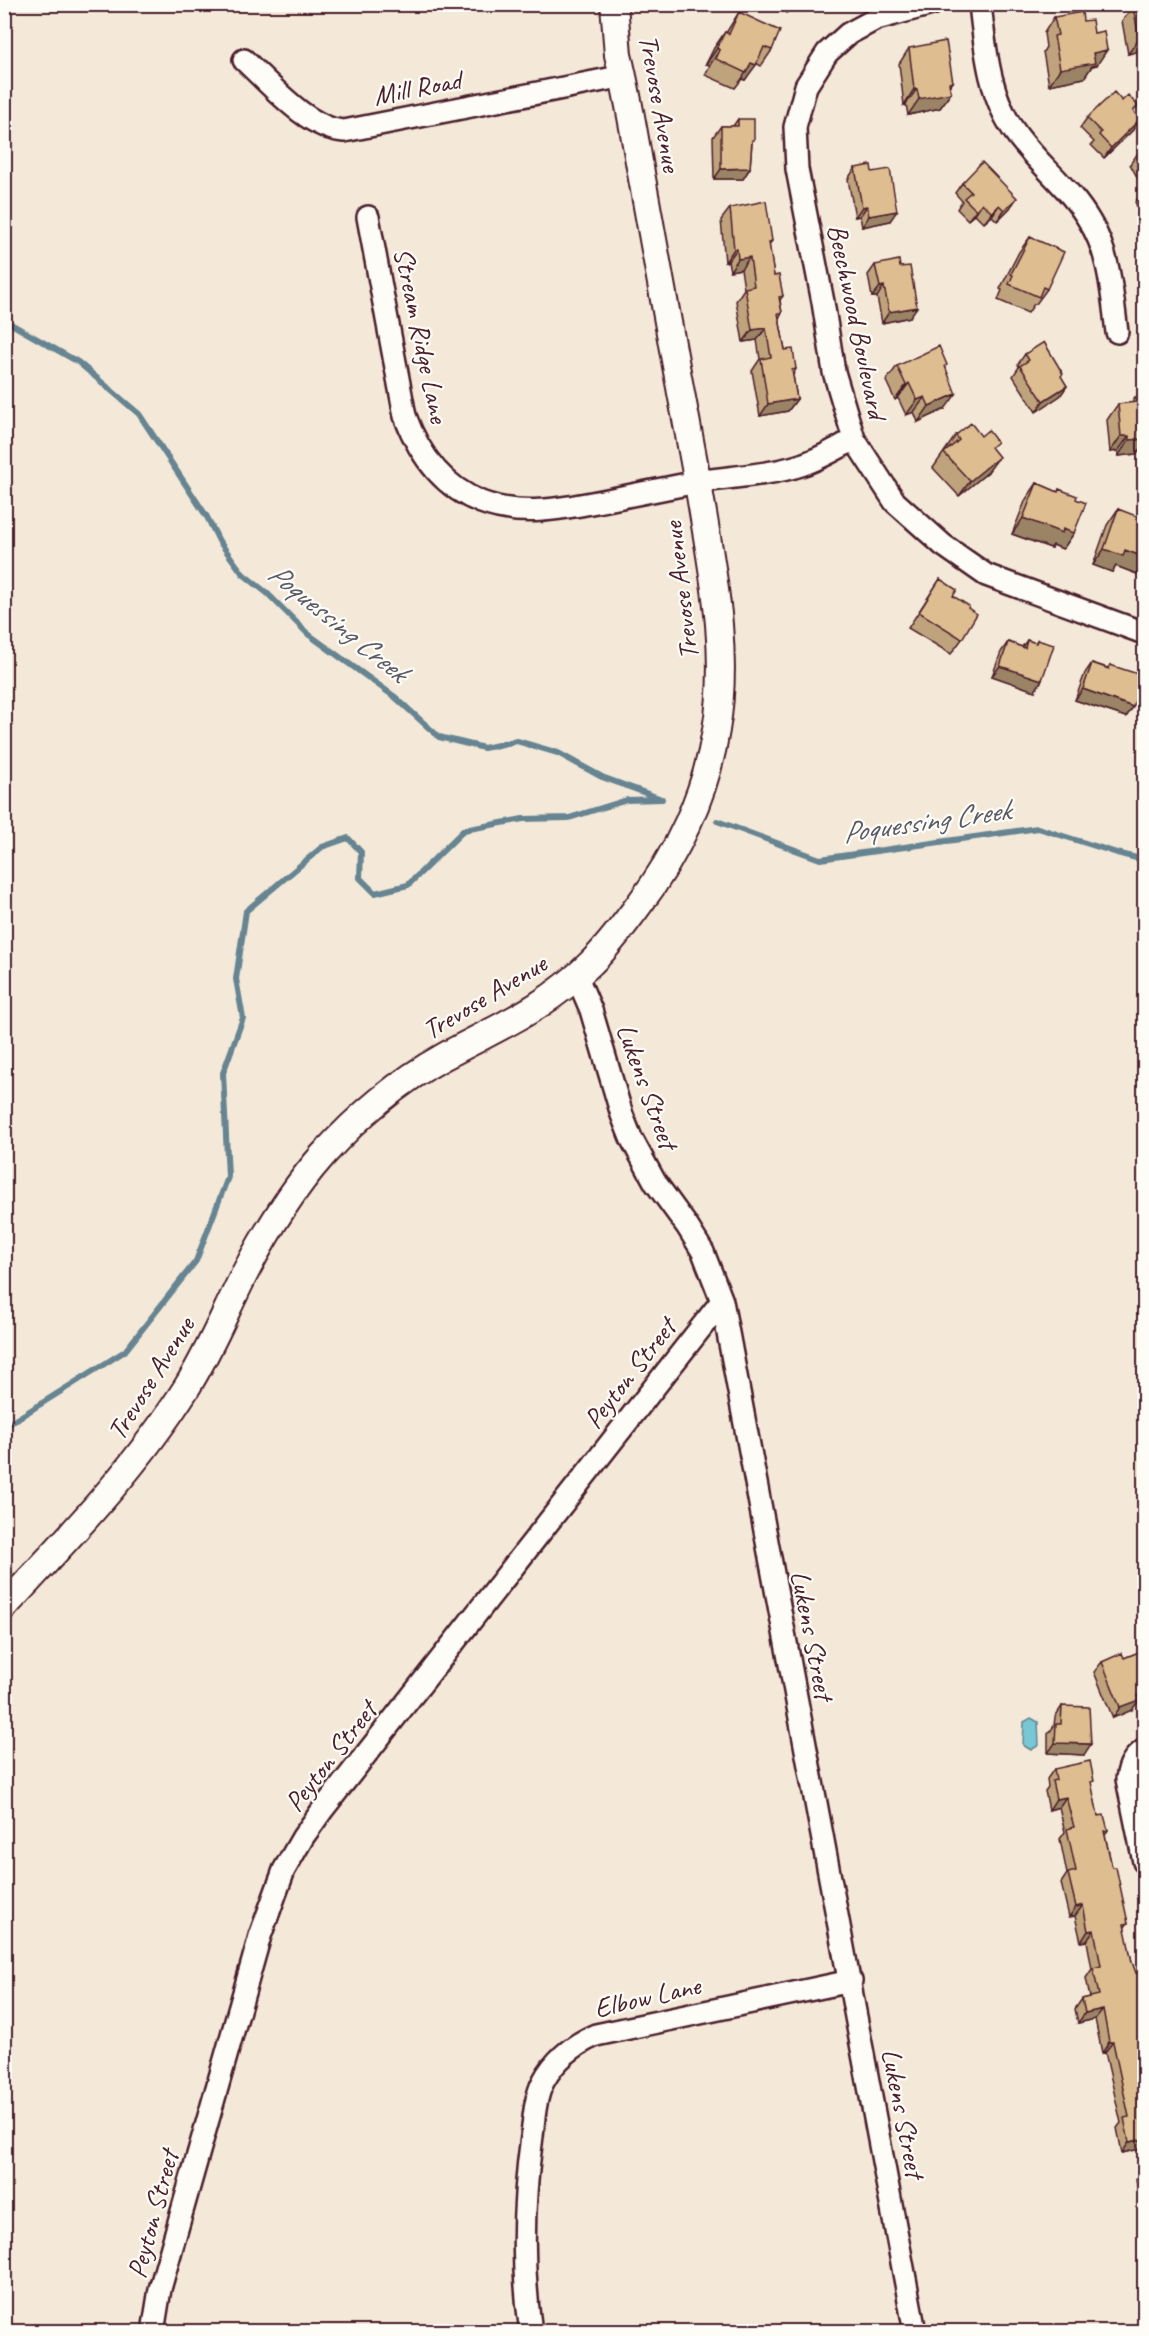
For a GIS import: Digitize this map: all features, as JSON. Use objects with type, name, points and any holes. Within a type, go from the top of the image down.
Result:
[{"type":"street","name":"Beechwood Boulevard","points":[[932,4],[876,19],[848,34],[827,53],[806,86],[795,127],[797,169],[834,372],[854,439],[895,502],[943,545],[986,575],[1144,633]]},
{"type":"street","points":[[980,4],[986,59],[998,99],[1016,134],[1063,186],[1091,222],[1107,262],[1117,332]]},
{"type":"street","name":"Trevose Avenue","points":[[4,1607],[108,1494],[162,1424],[190,1382],[246,1271],[270,1229],[320,1159],[364,1113],[414,1074],[533,1010],[577,976],[609,944],[648,892],[683,834],[699,794],[717,727],[721,663],[713,573],[624,76],[618,55],[616,8]]},
{"type":"street","name":"Mill Road","points":[[244,60],[307,117],[320,126],[332,130],[344,130],[624,76]]},
{"type":"street","name":"Stream Ridge Lane","points":[[368,217],[405,416],[412,434],[427,460],[441,476],[460,491],[482,502],[532,512],[557,510],[698,482],[799,466],[854,439]]},
{"type":"street","name":"Lukens Street","points":[[577,976],[591,1010],[622,1115],[632,1138],[655,1182],[703,1252],[722,1301],[915,2331]]},
{"type":"street","name":"Peyton Street","points":[[153,2331],[160,2289],[246,1984],[284,1870],[323,1809],[722,1301]]},
{"type":"street","points":[[1144,1750],[1129,1766],[1127,1779],[1144,1862]]},
{"type":"street","name":"Elbow Lane","points":[[531,2331],[525,2268],[528,2164],[536,2103],[551,2068],[564,2054],[579,2043],[596,2035],[850,1981]]},
{"type":"water","points":[[1031,1718],[1038,1722],[1039,1745],[1031,1750],[1023,1745],[1024,1722]]},
{"type":"building","points":[[1144,4],[1144,37],[1139,38],[1133,6]]},
{"type":"building","points":[[739,12],[780,31],[772,50],[764,47],[756,65],[751,63],[746,73],[716,59],[720,50],[717,48],[725,32],[729,34]]},
{"type":"building","points":[[1082,12],[1083,21],[1092,20],[1094,33],[1104,31],[1107,50],[1093,53],[1095,63],[1060,69],[1054,36],[1058,35],[1054,17]]},
{"type":"building","points":[[946,41],[953,82],[949,83],[951,93],[919,99],[917,89],[914,89],[909,48]]},
{"type":"building","points":[[1114,92],[1122,101],[1128,95],[1138,106],[1133,111],[1140,119],[1111,148],[1099,135],[1101,132],[1087,118]]},
{"type":"building","points":[[738,119],[754,119],[750,168],[721,169],[721,126],[738,126]]},
{"type":"building","points":[[982,162],[1017,198],[1004,210],[999,205],[992,213],[982,203],[976,210],[964,198],[971,192],[962,183]]},
{"type":"building","points":[[871,165],[872,172],[890,169],[897,211],[869,216],[867,206],[862,207],[855,168]]},
{"type":"building","points":[[766,201],[774,276],[779,275],[783,296],[779,297],[782,313],[778,313],[785,350],[793,349],[796,369],[792,370],[797,399],[768,404],[761,359],[771,357],[766,328],[752,330],[745,288],[754,286],[750,257],[738,259],[737,249],[734,249],[730,208]]},
{"type":"building","points":[[1030,237],[1064,252],[1047,289],[1043,287],[1039,297],[1009,284],[1013,275],[1011,274]]},
{"type":"building","points":[[899,260],[900,267],[910,266],[917,307],[889,312],[884,286],[880,287],[875,265]]},
{"type":"building","points":[[1044,342],[1063,374],[1061,376],[1067,386],[1043,401],[1020,366],[1029,360],[1025,354]]},
{"type":"building","points":[[939,346],[956,394],[929,406],[925,397],[917,400],[909,383],[906,385],[897,366]]},
{"type":"building","points":[[1144,396],[1144,439],[1129,440],[1129,436],[1121,436],[1118,404],[1136,402],[1135,397]]},
{"type":"building","points":[[971,423],[981,436],[988,430],[997,442],[991,447],[999,457],[970,481],[944,453],[959,440],[956,435]]},
{"type":"building","points":[[1037,483],[1058,492],[1059,489],[1077,496],[1076,499],[1086,503],[1074,533],[1063,529],[1062,533],[1023,518]]},
{"type":"building","points":[[1118,509],[1144,519],[1144,557],[1125,550],[1123,556],[1104,549]]},
{"type":"building","points":[[940,579],[957,590],[953,596],[977,614],[962,639],[919,612]]},
{"type":"building","points":[[1027,640],[1036,643],[1037,640],[1054,645],[1042,680],[1000,666],[1008,642],[1025,648]]},
{"type":"building","points":[[1092,663],[1109,669],[1110,665],[1144,676],[1133,707],[1083,689]]},
{"type":"building","points":[[1144,1650],[1144,1693],[1137,1696],[1139,1700],[1120,1707],[1102,1662],[1122,1653],[1124,1658]]},
{"type":"building","points":[[1062,1706],[1089,1707],[1091,1744],[1055,1743],[1056,1724],[1061,1724]]},
{"type":"building","points":[[1090,1761],[1094,1781],[1091,1782],[1098,1816],[1104,1815],[1108,1830],[1104,1831],[1112,1867],[1116,1867],[1128,1923],[1124,1924],[1132,1962],[1136,1973],[1138,1972],[1141,1988],[1138,1989],[1144,2021],[1144,2139],[1129,2142],[1124,2118],[1129,2117],[1113,2042],[1109,2042],[1103,2009],[1085,2013],[1082,1999],[1099,1995],[1093,1968],[1101,1966],[1094,1930],[1088,1931],[1083,1905],[1076,1907],[1068,1873],[1076,1871],[1067,1829],[1074,1827],[1066,1797],[1056,1799],[1052,1781],[1056,1780],[1054,1769]]},
{"type":"waterway","name":"Poquessing Creek","points":[[4,320],[78,362],[139,414],[207,517],[219,541],[243,574],[267,593],[308,634],[395,697],[439,737],[484,748],[517,741],[558,753],[602,777],[659,798]]},
{"type":"waterway","points":[[4,1427],[125,1351],[196,1261],[228,1177],[223,1073],[243,1018],[236,979],[246,911],[322,847],[348,838],[361,852],[360,878],[375,893],[408,885],[464,830],[523,819],[569,818],[627,800],[662,799]]},
{"type":"waterway","name":"Poquessing Creek","points":[[717,821],[820,859],[1038,828],[1144,860]]}]
